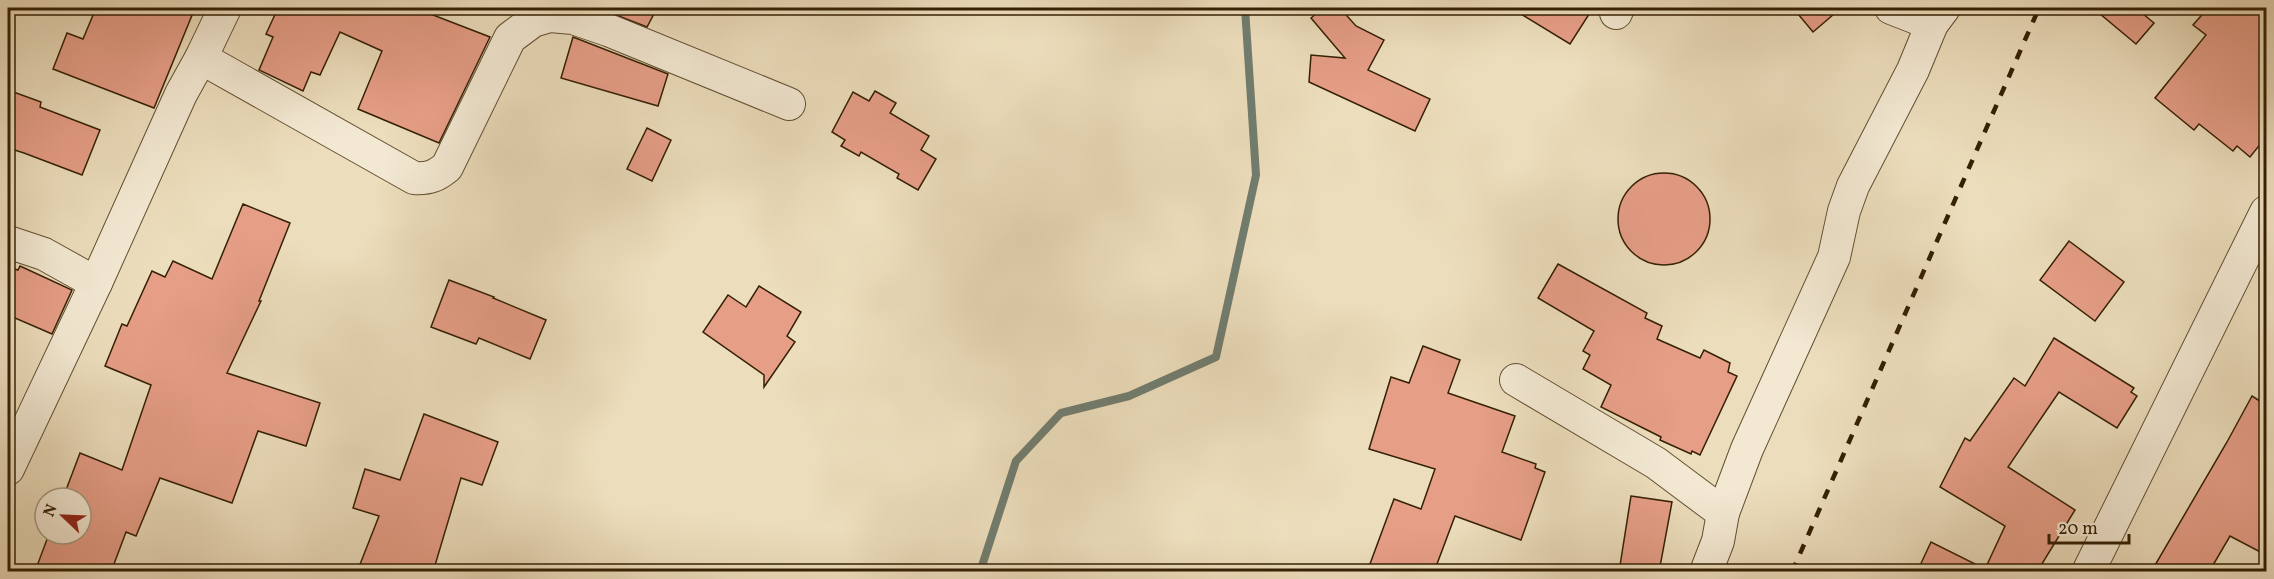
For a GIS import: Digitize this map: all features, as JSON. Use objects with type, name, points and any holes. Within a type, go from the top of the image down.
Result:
[{"type":"street","points":[[8,469],[96,283],[181,94],[225,8]]},
{"type":"street","points":[[1706,572],[1718,541],[1723,513],[1747,449],[1834,257],[1844,211],[1853,186],[1938,16],[1891,8]]},
{"type":"street","points":[[201,58],[414,178],[427,179],[438,175],[447,167],[510,38],[533,21],[550,16],[573,18],[608,30],[789,104]]},
{"type":"street","points":[[2088,572],[2266,212]]},
{"type":"street","points":[[8,242],[44,254],[96,283]]},
{"type":"street","points":[[1516,380],[1656,463],[1723,513]]},
{"type":"building","points":[[96,8],[195,8],[154,108],[53,69],[67,33],[83,39]]},
{"type":"building","points":[[278,8],[415,8],[490,37],[439,143],[358,109],[382,51],[340,32],[320,75],[311,72],[303,91],[259,70],[273,37],[266,34]]},
{"type":"building","points":[[598,8],[657,8],[647,27]]},
{"type":"building","points":[[1323,8],[1340,8],[1356,26],[1384,40],[1368,70],[1430,99],[1415,131],[1309,82],[1311,55],[1345,58],[1311,18]]},
{"type":"building","points":[[1511,8],[1593,8],[1570,44]]},
{"type":"building","points":[[1793,8],[1841,8],[1813,32]]},
{"type":"building","points":[[2093,8],[2136,8],[2154,23],[2136,44]]},
{"type":"building","points":[[2208,8],[2266,8],[2266,137],[2250,157],[2237,146],[2233,151],[2199,124],[2194,130],[2155,98],[2206,35],[2193,25]]},
{"type":"building","points":[[573,37],[668,74],[658,106],[561,78]]},
{"type":"building","points":[[8,90],[41,102],[40,107],[100,130],[82,175],[8,148]]},
{"type":"building","points":[[875,91],[896,103],[890,113],[929,136],[921,150],[936,159],[918,190],[897,178],[899,174],[861,152],[859,156],[841,146],[845,140],[832,132],[853,92],[869,101]]},
{"type":"building","points":[[647,128],[671,140],[652,181],[627,169]]},
{"type":"building","points":[[1664,173],[1682,176],[1697,186],[1707,201],[1710,219],[1707,237],[1697,252],[1682,262],[1664,265],[1646,262],[1631,252],[1621,237],[1618,219],[1621,201],[1631,186],[1646,176]]},
{"type":"building","points":[[243,204],[290,223],[259,301],[261,301],[227,373],[320,403],[306,446],[258,431],[232,503],[160,478],[136,536],[126,532],[111,572],[51,572],[37,566],[44,546],[93,546],[93,486],[68,486],[80,453],[122,470],[151,385],[105,366],[122,324],[127,326],[152,271],[165,277],[173,261],[212,279]]},
{"type":"building","points":[[2069,241],[2124,282],[2095,321],[2040,280]]},
{"type":"building","points":[[1558,264],[1647,313],[1645,318],[1662,326],[1657,339],[1700,358],[1704,350],[1730,363],[1728,372],[1737,376],[1700,455],[1692,451],[1691,454],[1660,440],[1661,437],[1601,407],[1611,385],[1583,369],[1590,355],[1583,351],[1594,331],[1538,298]]},
{"type":"building","points":[[20,266],[72,290],[52,334],[8,315],[8,267],[18,270]]},
{"type":"building","points":[[449,280],[546,320],[530,359],[479,338],[476,344],[431,327]]},
{"type":"building","points":[[759,286],[801,312],[787,336],[795,342],[764,387],[764,375],[703,332],[728,295],[746,307]]},
{"type":"building","points":[[2054,338],[2134,388],[2131,392],[2137,396],[2117,428],[2059,392],[2008,467],[2075,510],[2037,572],[1917,572],[1931,542],[1985,569],[2005,526],[1940,487],[1965,438],[1970,441],[2014,378],[2025,386]]},
{"type":"building","points":[[1423,346],[1460,360],[1448,393],[1515,416],[1502,452],[1536,464],[1535,468],[1545,472],[1521,540],[1455,516],[1434,572],[1367,572],[1394,499],[1421,509],[1435,469],[1369,449],[1391,377],[1409,383]]},
{"type":"building","points":[[2252,396],[2266,405],[2266,555],[2230,536],[2209,572],[2151,572],[2227,442]]},
{"type":"building","points":[[424,414],[498,442],[482,485],[461,478],[433,572],[357,572],[379,516],[353,508],[365,469],[400,480]]},
{"type":"building","points":[[1631,496],[1672,502],[1659,572],[1619,572]]},
{"type":"waterway","points":[[980,572],[1016,461],[1061,413],[1129,396],[1216,357],[1256,175],[1245,8]]},
{"type":"railway","points":[[1792,572],[2039,8]]}]
